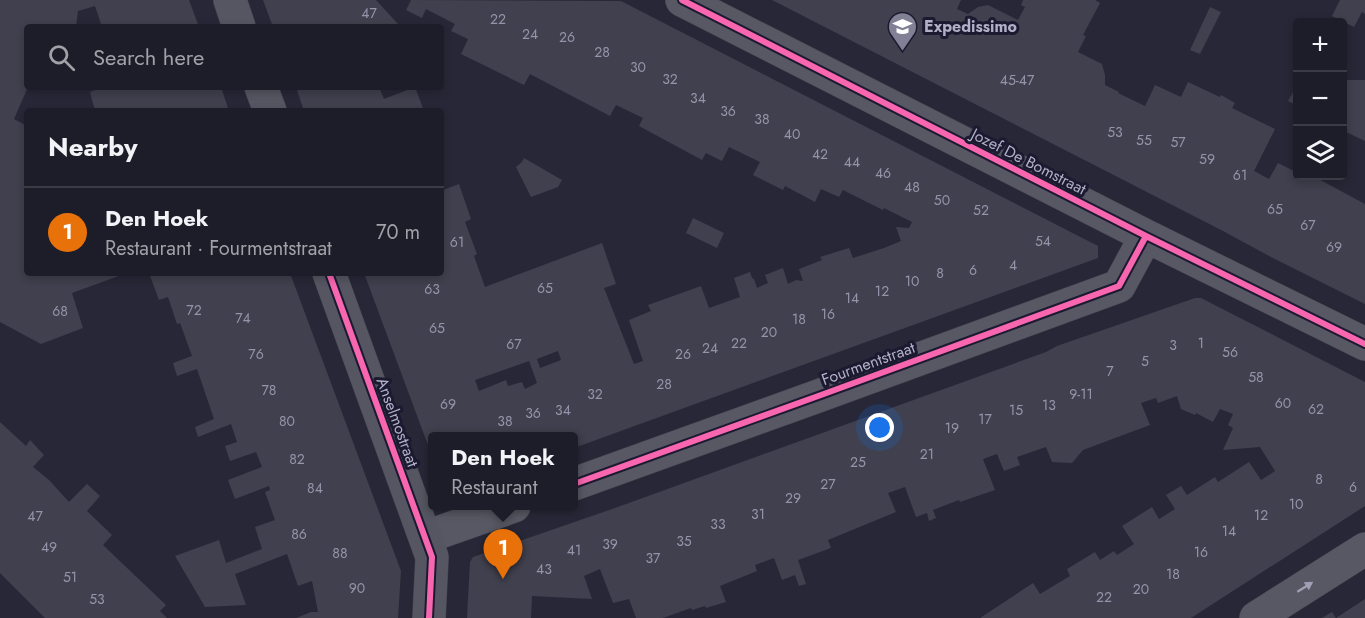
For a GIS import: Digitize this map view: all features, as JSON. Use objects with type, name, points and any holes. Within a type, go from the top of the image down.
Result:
[{"type":"street","points":[[230,0],[238,24]]},
{"type":"street","name":"Jozef De Bomstraat","points":[[682,0],[1146,236],[1365,344]]},
{"type":"street","points":[[262,90],[269,108]]},
{"type":"street","name":"Fourmentstraat","points":[[578,482],[1119,286],[1146,236]]},
{"type":"street","name":"Anselmostraat","points":[[330,276],[432,557],[429,618]]},
{"type":"street","points":[[426,537],[503,510]]},
{"type":"street","points":[[1256,618],[1365,549]]},
{"type":"building","points":[[0,0],[189,0],[198,24],[101,24],[95,6],[78,11],[76,24],[24,24],[24,90],[27,90],[14,119],[24,124],[24,276],[119,276],[72,293],[83,328],[41,344],[0,322]]},
{"type":"building","points":[[263,0],[376,0],[398,24],[272,24]]},
{"type":"building","points":[[411,0],[621,1],[1098,246],[1098,258],[578,447],[578,432],[428,432],[428,445],[365,276],[444,276],[444,190],[459,184],[471,219],[465,222],[477,254],[474,256],[485,287],[602,243],[616,284],[604,288],[634,364],[643,361],[629,320],[651,311],[648,305],[701,286],[709,308],[740,297],[734,278],[750,272],[757,288],[768,283],[765,275],[783,268],[788,284],[796,280],[803,281],[799,269],[822,260],[820,257],[849,248],[853,258],[884,248],[901,241],[896,227],[909,228],[912,222],[843,190],[839,197],[821,189],[815,202],[785,186],[783,190],[753,175],[760,162],[729,147],[722,161],[706,153],[702,160],[639,126],[643,118],[616,105],[610,116],[530,74],[524,85],[461,54],[468,39],[451,31],[455,24],[426,9],[422,18],[406,10]],"holes":[[[558,351],[561,360],[540,368],[537,359]],[[529,361],[537,383],[525,389],[522,382],[508,386],[506,380],[479,391],[475,380]]]},
{"type":"building","points":[[772,0],[961,0],[957,9],[968,14],[978,7],[988,5],[1018,20],[1025,7],[1021,5],[1023,0],[1095,0],[1100,3],[1083,35],[1086,36],[1078,52],[1102,64],[1105,85],[1145,106],[1155,85],[1181,97],[1188,82],[1220,97],[1221,95],[1235,103],[1232,108],[1275,129],[1254,171],[1269,179],[1278,163],[1293,170],[1293,180],[1320,180],[1365,204],[1365,304]]},
{"type":"building","points":[[1340,0],[1365,0],[1365,14],[1362,12],[1354,27],[1347,24],[1347,18],[1332,16]]},
{"type":"building","points":[[1210,7],[1221,12],[1200,54],[1190,50]]},
{"type":"building","points":[[1347,80],[1365,80],[1365,141],[1347,132]]},
{"type":"building","points":[[95,90],[222,90],[228,108],[94,108],[90,92]]},
{"type":"building","points":[[297,90],[380,90],[384,99],[407,90],[416,90],[423,108],[303,108]]},
{"type":"building","points":[[1293,92],[1293,104],[1288,101]]},
{"type":"building","points":[[524,158],[562,180],[558,187],[531,197],[516,167]]},
{"type":"building","points":[[693,218],[724,233],[717,248],[686,233]]},
{"type":"building","points":[[150,276],[291,276],[401,571],[398,618],[296,618],[311,612],[318,612],[312,581],[298,586],[287,554],[235,574],[246,605],[205,607],[175,556],[219,540],[226,563],[262,549],[255,527],[275,520],[265,492],[270,490],[269,486],[235,499],[228,480],[262,467],[256,452],[230,461],[225,446],[237,442],[231,424],[198,437],[195,427],[214,419],[197,369],[177,376],[173,363],[192,356],[180,323],[177,324],[168,297],[159,300]]},
{"type":"building","points":[[1195,298],[1201,298],[1365,382],[1365,506],[1191,618],[980,618],[1033,583],[1040,594],[1070,576],[1067,569],[1095,552],[1100,560],[1114,551],[1117,555],[1134,544],[1122,526],[1152,507],[1159,519],[1175,509],[1166,495],[1181,486],[1187,495],[1215,477],[1218,482],[1249,462],[1261,480],[1275,471],[1260,447],[1223,450],[1233,428],[1228,425],[1233,414],[1220,409],[1213,422],[1196,413],[1195,415],[1181,409],[1177,396],[1158,403],[1156,398],[1141,403],[1150,425],[1083,450],[1072,463],[1052,462],[1046,447],[1017,457],[1020,465],[1004,471],[997,454],[983,459],[995,490],[933,510],[936,518],[929,521],[927,513],[916,517],[905,487],[888,493],[896,512],[828,540],[831,548],[798,560],[806,584],[799,586],[795,575],[782,580],[774,558],[755,565],[757,571],[720,586],[726,602],[706,608],[705,606],[692,610],[691,608],[663,618],[636,618],[629,599],[613,603],[600,569],[584,576],[592,599],[532,596],[531,618],[467,618],[470,562],[473,557],[615,508],[1046,352],[1057,346]]},
{"type":"building","points":[[0,422],[26,446],[30,440],[44,455],[33,467],[49,480],[69,502],[87,484],[100,496],[87,511],[112,535],[103,545],[166,605],[160,611],[167,618],[45,618],[0,573]]},
{"type":"building","points":[[1365,599],[1365,618],[1336,618]]},
{"type":"building","points":[[1332,612],[1336,618],[1322,618]]},
{"type":"cycle path","points":[[682,0],[1146,236],[1365,344]]},
{"type":"cycle path","points":[[578,483],[1119,286],[1146,236]]},
{"type":"cycle path","points":[[330,276],[432,557],[429,618]]},
{"type":"place","name":"Expedissimo","points":[[903,52]]},
{"type":"place","name":"Den Hoek","points":[[503,579]]}]
